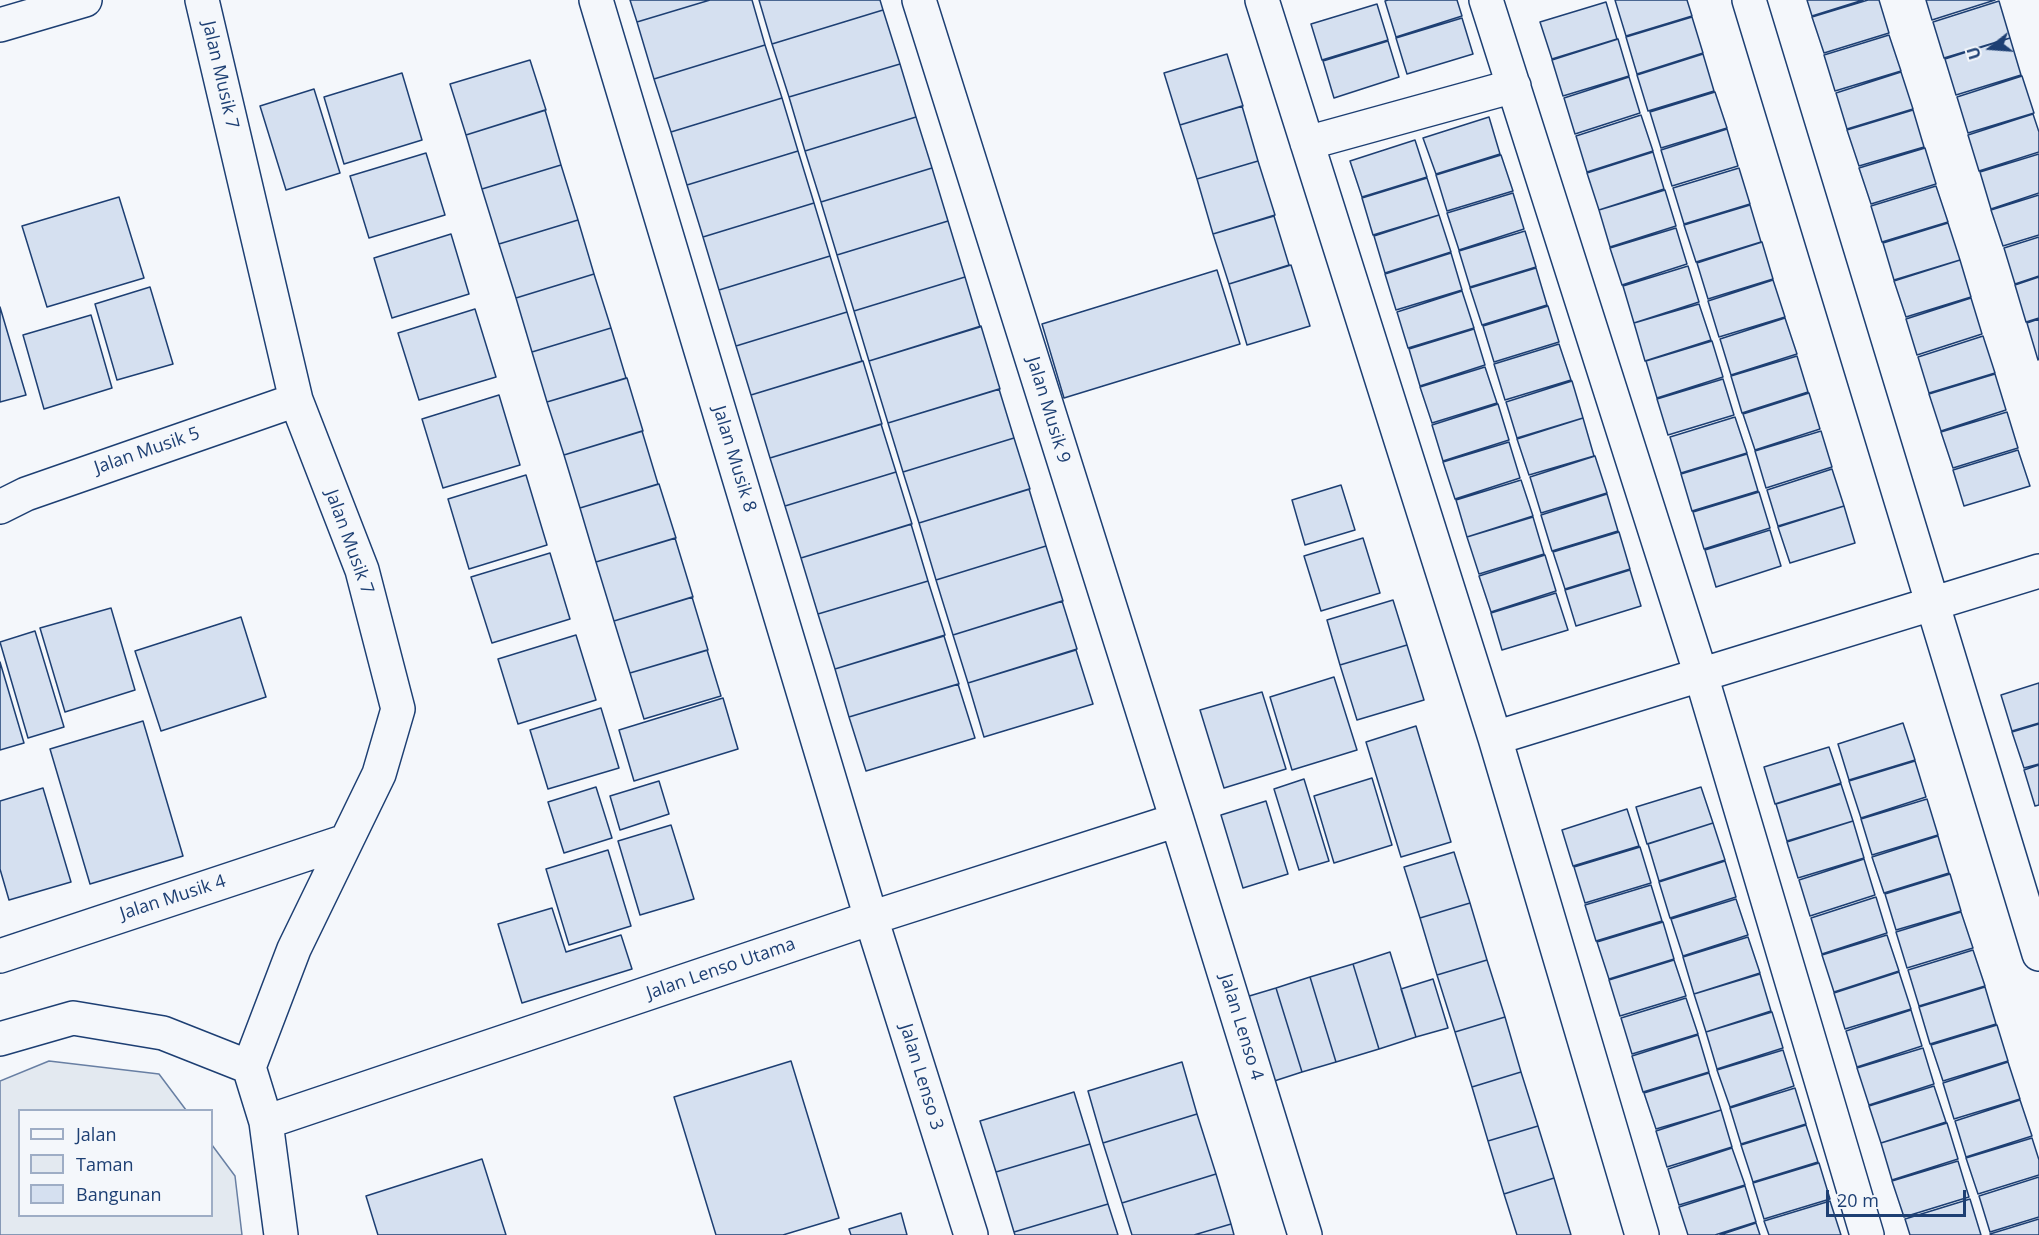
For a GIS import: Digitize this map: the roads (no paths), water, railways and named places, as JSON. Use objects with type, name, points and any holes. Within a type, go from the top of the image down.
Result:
[{"type":"street","points":[[0,25],[85,0]]},
{"type":"street","name":"Jalan Musik 7","points":[[202,0],[296,400],[362,570],[398,709],[379,774],[294,949],[249,1067]]},
{"type":"street","name":"Jalan Musik 8","points":[[596,0],[871,918]]},
{"type":"street","name":"Jalan Musik 9","points":[[919,0],[1177,820]]},
{"type":"street","points":[[1262,0],[1495,738],[1642,1235]]},
{"type":"street","points":[[1486,0],[1701,675],[1867,1235]]},
{"type":"street","points":[[1749,0],[2039,954]]},
{"type":"street","points":[[1307,143],[1514,86]]},
{"type":"street","name":"Jalan Musik 5","points":[[9,497],[296,400]]},
{"type":"street","points":[[1495,738],[2039,571]]},
{"type":"street","name":"Jalan Lenso Utama","points":[[266,1122],[871,918],[1177,820]]},
{"type":"street","name":"Jalan Lenso 4","points":[[1177,820],[1305,1235]]},
{"type":"street","name":"Jalan Musik 4","points":[[0,956],[346,841]]},
{"type":"street","name":"Jalan Lenso 3","points":[[871,918],[971,1235]]},
{"type":"street","points":[[0,1039],[73,1018],[163,1033],[249,1067],[266,1122],[281,1235]]}]
